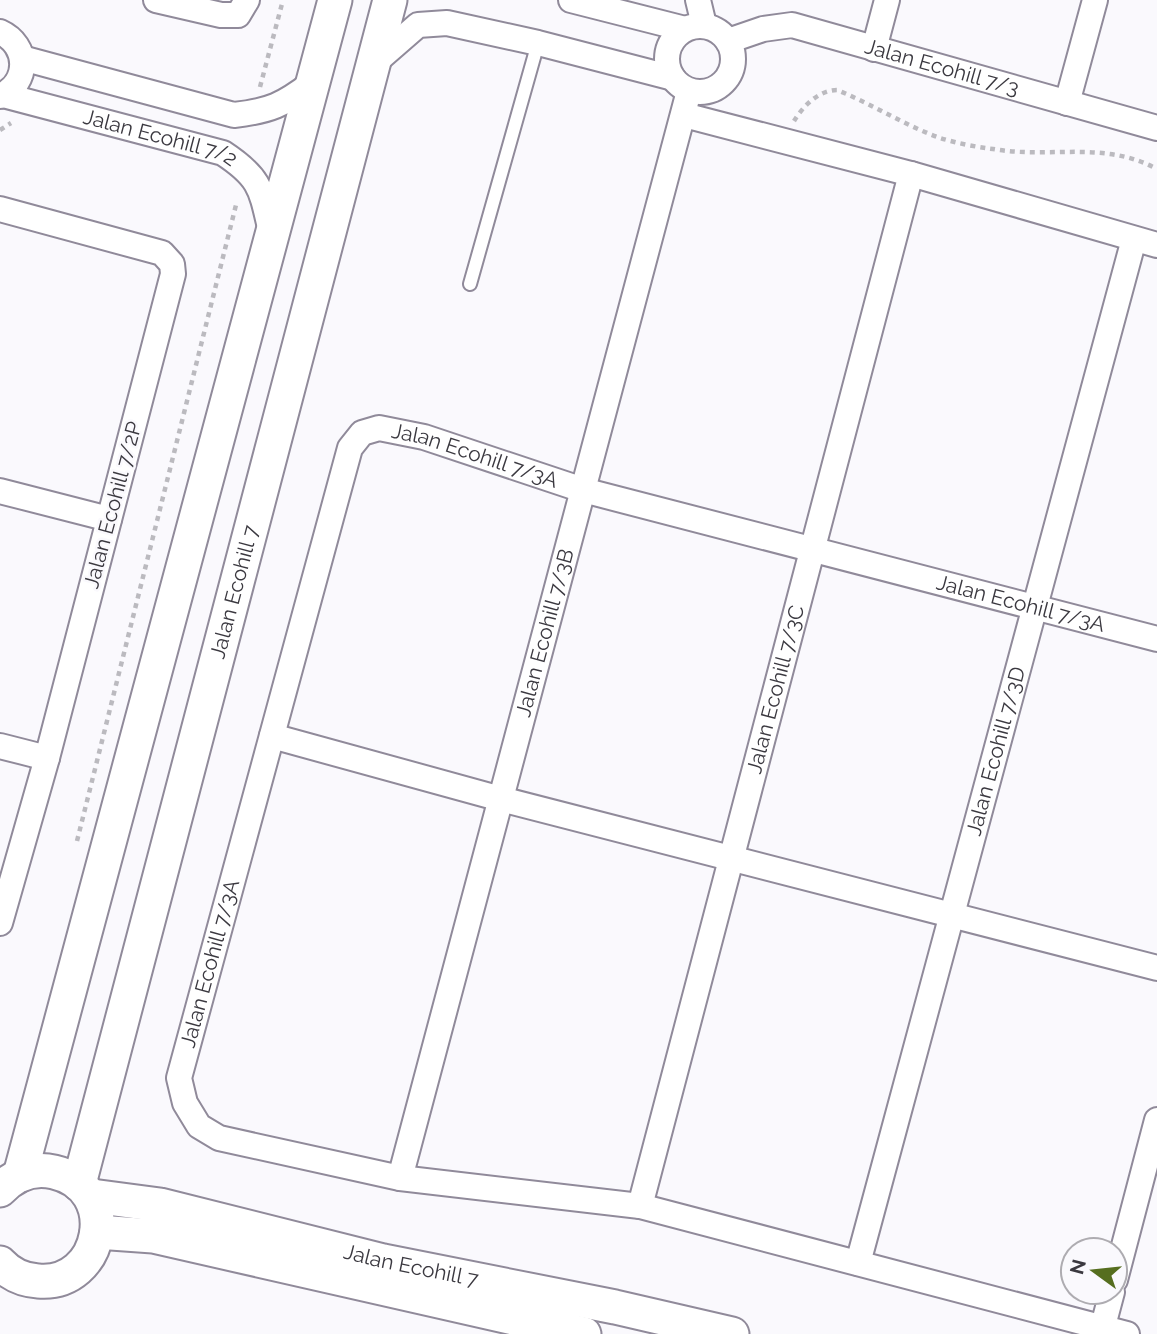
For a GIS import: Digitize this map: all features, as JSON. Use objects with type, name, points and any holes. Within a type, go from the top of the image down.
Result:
[{"type":"street","points":[[156,0],[221,15],[238,15],[247,0]]},
{"type":"street","points":[[10,1182],[335,0]]},
{"type":"street","name":"Jalan Ecohill 7","points":[[390,0],[85,1190],[160,1205],[383,1261],[615,1307],[732,1334]]},
{"type":"street","points":[[372,65],[418,25],[447,23],[538,43],[681,84],[699,93],[709,92],[727,79],[734,60],[728,41],[713,28],[694,27],[571,0]]},
{"type":"street","points":[[681,84],[667,59],[668,51],[671,42],[694,27],[698,0]]},
{"type":"street","points":[[874,49],[887,0]]},
{"type":"street","points":[[1067,103],[1095,0]]},
{"type":"street","name":"Jalan Ecohill 7/3","points":[[728,41],[763,29],[792,25],[1157,128]]},
{"type":"street","points":[[0,32],[12,39],[23,58],[19,80],[13,89],[2,95]]},
{"type":"street","name":"Jalan Ecohill 7/2","points":[[23,58],[234,115],[253,113],[286,103],[312,83]]},
{"type":"street","name":"Jalan Ecohill 7/3B","points":[[400,1178],[684,115],[681,84]]},
{"type":"street","name":"Jalan Ecohill 7/2","points":[[2,95],[223,153],[246,168],[262,191],[271,232]]},
{"type":"street","points":[[684,115],[911,173],[1146,242]]},
{"type":"street","name":"Jalan Ecohill 7/3C","points":[[640,1206],[911,173]]},
{"type":"street","name":"Jalan Ecohill 7/2P","points":[[0,209],[162,253],[173,264],[173,274],[47,758],[0,923]]},
{"type":"street","name":"Jalan Ecohill 7/3D","points":[[858,1263],[1034,607],[1146,242]]},
{"type":"street","name":"Jalan Ecohill 7/3A","points":[[400,1178],[219,1138],[198,1126],[185,1102],[179,1078],[350,448],[362,433],[379,428],[424,437],[583,490],[1157,639]]},
{"type":"street","points":[[0,491],[109,519]]},
{"type":"street","points":[[272,736],[501,799],[1157,968]]},
{"type":"street","points":[[0,746],[47,758]]},
{"type":"street","points":[[1127,1236],[1157,1120]]},
{"type":"street","points":[[0,1263],[18,1277],[31,1281],[59,1280],[82,1264],[91,1251],[97,1231],[96,1209],[85,1190],[70,1178],[41,1170],[10,1182]]},
{"type":"street","points":[[400,1178],[640,1206],[1127,1334]]},
{"type":"street","points":[[97,1231],[153,1236],[584,1334]]},
{"type":"street","points":[[1103,1326],[1108,1306]]},
{"type":"lane","points":[[470,284],[538,43]]},
{"type":"path","points":[[253,113],[283,0]]},
{"type":"path","points":[[781,140],[797,115],[819,94],[837,90],[941,138],[1006,151],[1029,153],[1085,150],[1111,153],[1157,169]]}]
